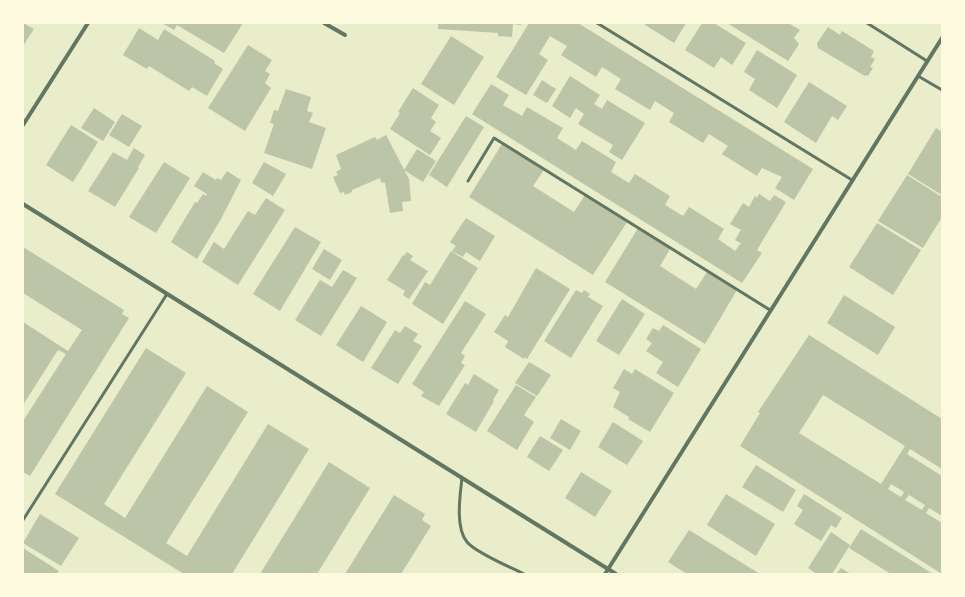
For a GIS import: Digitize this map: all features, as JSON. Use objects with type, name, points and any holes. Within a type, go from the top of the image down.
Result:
[{"type":"street","points":[[23,124],[88,23]]},
{"type":"street","points":[[324,23],[345,36]]},
{"type":"street","points":[[605,574],[942,38]]},
{"type":"street","points":[[23,204],[616,574]]},
{"type":"lane","points":[[597,23],[852,180]]},
{"type":"lane","points":[[867,23],[927,61]]},
{"type":"lane","points":[[918,76],[942,90]]},
{"type":"lane","points":[[468,181],[494,138],[770,310]]},
{"type":"lane","points":[[23,520],[167,294]]},
{"type":"lane","points":[[462,478],[459,508],[462,532],[467,542],[524,574]]},
{"type":"building","points":[[23,23],[34,29],[23,46]]},
{"type":"building","points":[[162,23],[243,23],[224,53],[177,25],[174,30]]},
{"type":"building","points":[[438,23],[521,23],[521,25],[513,24],[512,37],[498,36],[498,33],[438,29]]},
{"type":"building","points":[[529,23],[578,23],[813,169],[794,200],[775,188],[782,177],[762,168],[757,176],[722,154],[728,146],[709,134],[703,143],[669,122],[674,113],[655,101],[650,110],[615,89],[621,79],[602,67],[596,77],[561,55],[567,46],[550,36],[539,54],[548,60],[526,95],[496,77]]},
{"type":"building","points":[[646,23],[686,23],[674,43],[645,25]]},
{"type":"building","points":[[702,23],[714,23],[746,43],[732,65],[721,57],[714,68],[685,50]]},
{"type":"building","points":[[727,23],[788,23],[800,30],[794,38],[799,44],[788,61]]},
{"type":"building","points":[[828,27],[840,35],[842,31],[874,51],[871,57],[875,59],[870,67],[873,68],[868,76],[865,76],[818,48],[817,43]]},
{"type":"building","points":[[139,28],[158,40],[164,29],[215,61],[214,63],[223,69],[207,96],[192,87],[189,91],[149,66],[147,69],[123,55]]},
{"type":"building","points":[[451,36],[484,57],[454,105],[421,84]]},
{"type":"building","points":[[248,45],[272,60],[265,71],[270,74],[265,83],[271,88],[245,131],[208,108]]},
{"type":"building","points":[[757,50],[797,75],[777,108],[749,90],[755,79],[744,72]]},
{"type":"building","points":[[570,76],[600,95],[594,104],[602,109],[607,100],[645,123],[622,160],[609,152],[613,145],[578,124],[584,114],[576,108],[570,118],[552,106]]},
{"type":"building","points":[[542,80],[556,89],[547,103],[533,95]]},
{"type":"building","points":[[809,82],[847,106],[838,120],[832,116],[816,143],[784,122]]},
{"type":"building","points":[[491,84],[509,95],[503,105],[522,116],[527,107],[563,128],[557,138],[576,150],[582,141],[616,162],[611,172],[629,183],[635,174],[670,196],[665,205],[683,216],[689,207],[724,229],[718,239],[735,251],[741,243],[735,240],[741,230],[730,224],[743,203],[749,207],[755,196],[757,198],[759,194],[770,201],[774,195],[786,202],[757,250],[762,253],[742,283],[472,114]]},
{"type":"building","points":[[413,88],[439,105],[431,118],[436,122],[430,131],[441,138],[430,155],[390,129],[400,113],[398,112]]},
{"type":"building","points":[[286,89],[311,97],[307,111],[313,113],[309,122],[326,128],[312,169],[264,153],[274,124],[270,123],[274,110],[278,111]]},
{"type":"building","points":[[94,108],[115,122],[103,141],[81,128]]},
{"type":"building","points":[[122,114],[142,126],[129,147],[109,135]]},
{"type":"building","points":[[466,116],[484,127],[447,187],[429,175]]},
{"type":"building","points":[[71,125],[98,142],[73,182],[46,165]]},
{"type":"building","points":[[936,128],[942,132],[942,195],[908,174]]},
{"type":"building","points":[[386,135],[409,179],[411,201],[402,202],[403,211],[390,213],[385,183],[381,182],[380,178],[352,190],[352,192],[345,195],[344,192],[340,193],[333,177],[338,175],[336,172],[341,169],[336,155],[375,137],[377,140]]},
{"type":"building","points":[[502,144],[544,170],[533,186],[574,212],[585,195],[627,222],[593,275],[469,197]]},
{"type":"building","points":[[134,148],[145,155],[138,167],[139,168],[115,207],[88,191],[113,152],[127,160]]},
{"type":"building","points":[[417,149],[436,161],[423,182],[404,170]]},
{"type":"building","points":[[164,162],[190,178],[156,233],[129,217]]},
{"type":"building","points":[[264,162],[286,174],[273,196],[252,183]]},
{"type":"building","points":[[227,171],[241,180],[221,219],[197,259],[171,242],[195,202],[197,203],[203,194],[206,196],[207,194],[194,186],[203,172],[216,180],[217,178],[221,180]]},
{"type":"building","points":[[907,175],[942,197],[942,217],[923,248],[878,221]]},
{"type":"building","points":[[266,198],[285,210],[238,285],[202,262],[214,242],[224,249],[248,211],[255,215]]},
{"type":"building","points":[[466,218],[495,236],[480,261],[466,252],[463,257],[452,251],[456,246],[450,242]]},
{"type":"building","points":[[877,223],[921,250],[893,295],[849,267]]},
{"type":"building","points":[[295,227],[321,242],[280,311],[253,294]]},
{"type":"building","points":[[638,228],[670,249],[660,266],[696,289],[707,272],[737,290],[705,344],[605,282]]},
{"type":"building","points":[[23,247],[124,310],[122,314],[129,318],[30,476],[23,472],[23,421],[66,354],[58,350],[23,405],[23,322],[68,351],[82,330],[23,293]]},
{"type":"building","points":[[324,249],[342,260],[330,280],[312,269]]},
{"type":"building","points":[[451,251],[478,268],[443,324],[412,304],[425,282],[430,285]]},
{"type":"building","points":[[407,252],[413,256],[410,260],[428,271],[409,299],[403,295],[405,291],[387,280],[403,255],[404,256]]},
{"type":"building","points":[[536,268],[570,289],[527,359],[524,357],[524,359],[505,347],[508,341],[494,332],[505,315],[508,317]]},
{"type":"building","points":[[343,270],[357,278],[321,336],[295,320],[320,280],[332,287]]},
{"type":"building","points":[[576,290],[582,293],[584,290],[590,294],[588,297],[603,306],[571,358],[544,341]]},
{"type":"building","points":[[844,295],[895,327],[878,355],[827,323]]},
{"type":"building","points":[[622,299],[645,314],[619,355],[596,341]]},
{"type":"building","points":[[465,301],[486,314],[461,353],[465,356],[461,363],[465,365],[439,406],[421,396],[424,392],[412,384]]},
{"type":"building","points":[[361,306],[387,322],[363,362],[336,345]]},
{"type":"building","points":[[663,325],[701,349],[678,387],[656,373],[663,362],[646,351],[652,343],[646,339],[653,328],[659,331]]},
{"type":"building","points":[[405,326],[418,334],[413,341],[422,346],[398,384],[371,368],[395,330],[400,333]]},
{"type":"building","points":[[809,335],[942,419],[942,469],[910,449],[907,454],[942,476],[942,516],[929,508],[926,513],[942,523],[942,574],[740,446],[760,413],[758,412]],"holes":[[[823,395],[905,446],[881,484],[799,433]],[[891,484],[904,492],[901,497],[888,489]],[[909,495],[925,505],[922,510],[905,500]]]},
{"type":"building","points":[[146,348],[186,373],[104,504],[125,518],[207,386],[248,412],[166,543],[187,556],[268,424],[309,449],[232,574],[184,574],[55,494]]},
{"type":"building","points":[[529,362],[551,375],[537,396],[515,383]]},
{"type":"building","points":[[624,369],[632,374],[635,369],[674,393],[650,432],[628,419],[629,417],[613,407],[620,392],[613,388]]},
{"type":"building","points":[[474,374],[499,390],[476,432],[446,414],[465,383],[468,385]]},
{"type":"building","points":[[516,385],[536,397],[524,415],[534,422],[517,450],[487,431]]},
{"type":"building","points":[[561,419],[581,431],[570,450],[550,438]]},
{"type":"building","points":[[613,422],[643,441],[627,465],[598,447]]},
{"type":"building","points":[[540,436],[563,450],[549,471],[527,457]]},
{"type":"building","points":[[329,462],[370,488],[317,574],[260,574]]},
{"type":"building","points":[[756,465],[796,490],[783,512],[742,487]]},
{"type":"building","points":[[581,472],[612,491],[595,517],[565,498]]},
{"type":"building","points":[[726,494],[775,524],[756,556],[707,525]]},
{"type":"building","points":[[804,494],[842,518],[836,528],[831,525],[821,541],[794,524],[803,510],[797,506]]},
{"type":"building","points":[[394,495],[425,514],[422,520],[431,526],[401,574],[345,574]]},
{"type":"building","points":[[40,514],[79,538],[61,566],[23,543]]},
{"type":"building","points":[[861,529],[933,574],[891,574],[849,548]]},
{"type":"building","points":[[689,530],[760,574],[687,574],[668,562]]},
{"type":"building","points":[[831,532],[850,545],[832,574],[817,574],[808,568]]},
{"type":"building","points":[[23,548],[59,571],[57,574],[23,574]]},
{"type":"building","points":[[841,568],[851,574],[836,574]]}]
